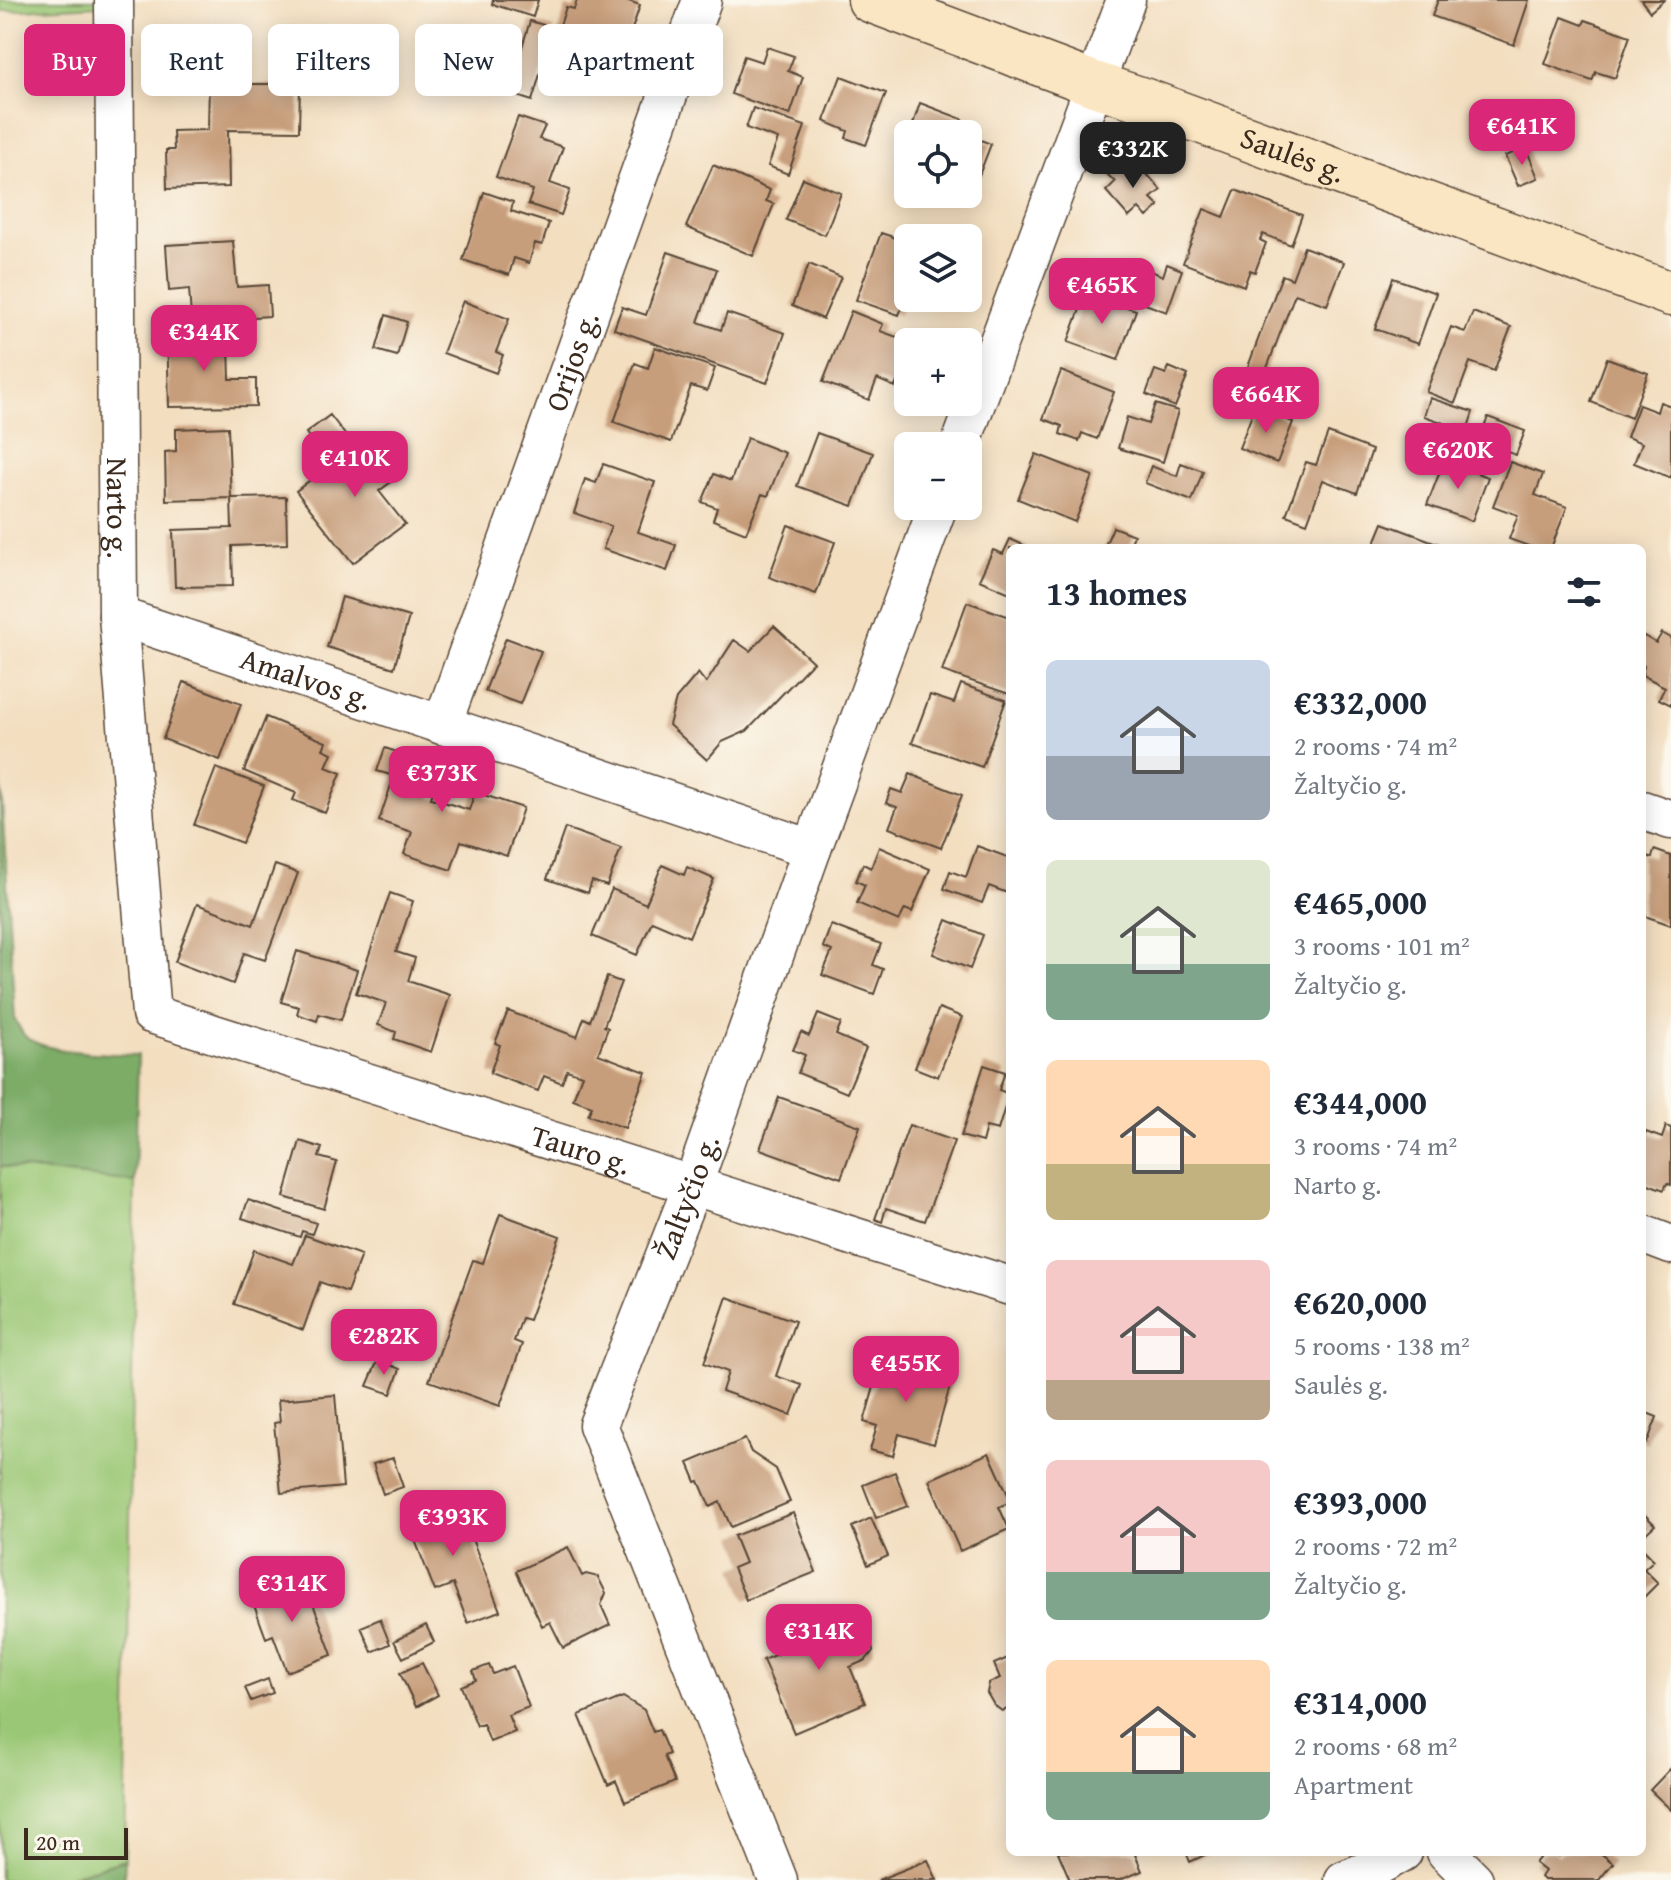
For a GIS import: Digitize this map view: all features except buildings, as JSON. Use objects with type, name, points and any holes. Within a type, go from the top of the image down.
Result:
[{"type":"main road","name":"Saulės g.","points":[[870,0],[1671,294]]},
{"type":"street","name":"Narto g.","points":[[114,0],[118,616],[151,1014]]},
{"type":"street","name":"Orijos g.","points":[[442,725],[702,0]]},
{"type":"street","points":[[965,432],[1126,0]]},
{"type":"street","name":"Žaltyčio g.","points":[[778,1880],[598,1425],[692,1187],[933,520]]},
{"type":"street","name":"Amalvos g.","points":[[118,616],[812,849]]},
{"type":"street","points":[[1646,811],[1671,820]]},
{"type":"street","name":"Tauro g.","points":[[151,1014],[1006,1285]]},
{"type":"street","points":[[1646,1236],[1671,1245]]},
{"type":"street","points":[[1344,1880],[1396,1856]]},
{"type":"street","points":[[1450,1856],[1474,1880]]},
{"type":"green space","points":[[0,0],[99,0],[100,6],[0,11]]},
{"type":"green space","points":[[0,768],[15,1019],[25,1036],[47,1046],[79,1052],[138,1055],[135,1182],[0,1166]]},
{"type":"green space","points":[[0,1166],[135,1182],[125,1859],[57,1880],[0,1880]]},
{"type":"green space","points":[[125,1859],[124,1880],[57,1880]]}]
